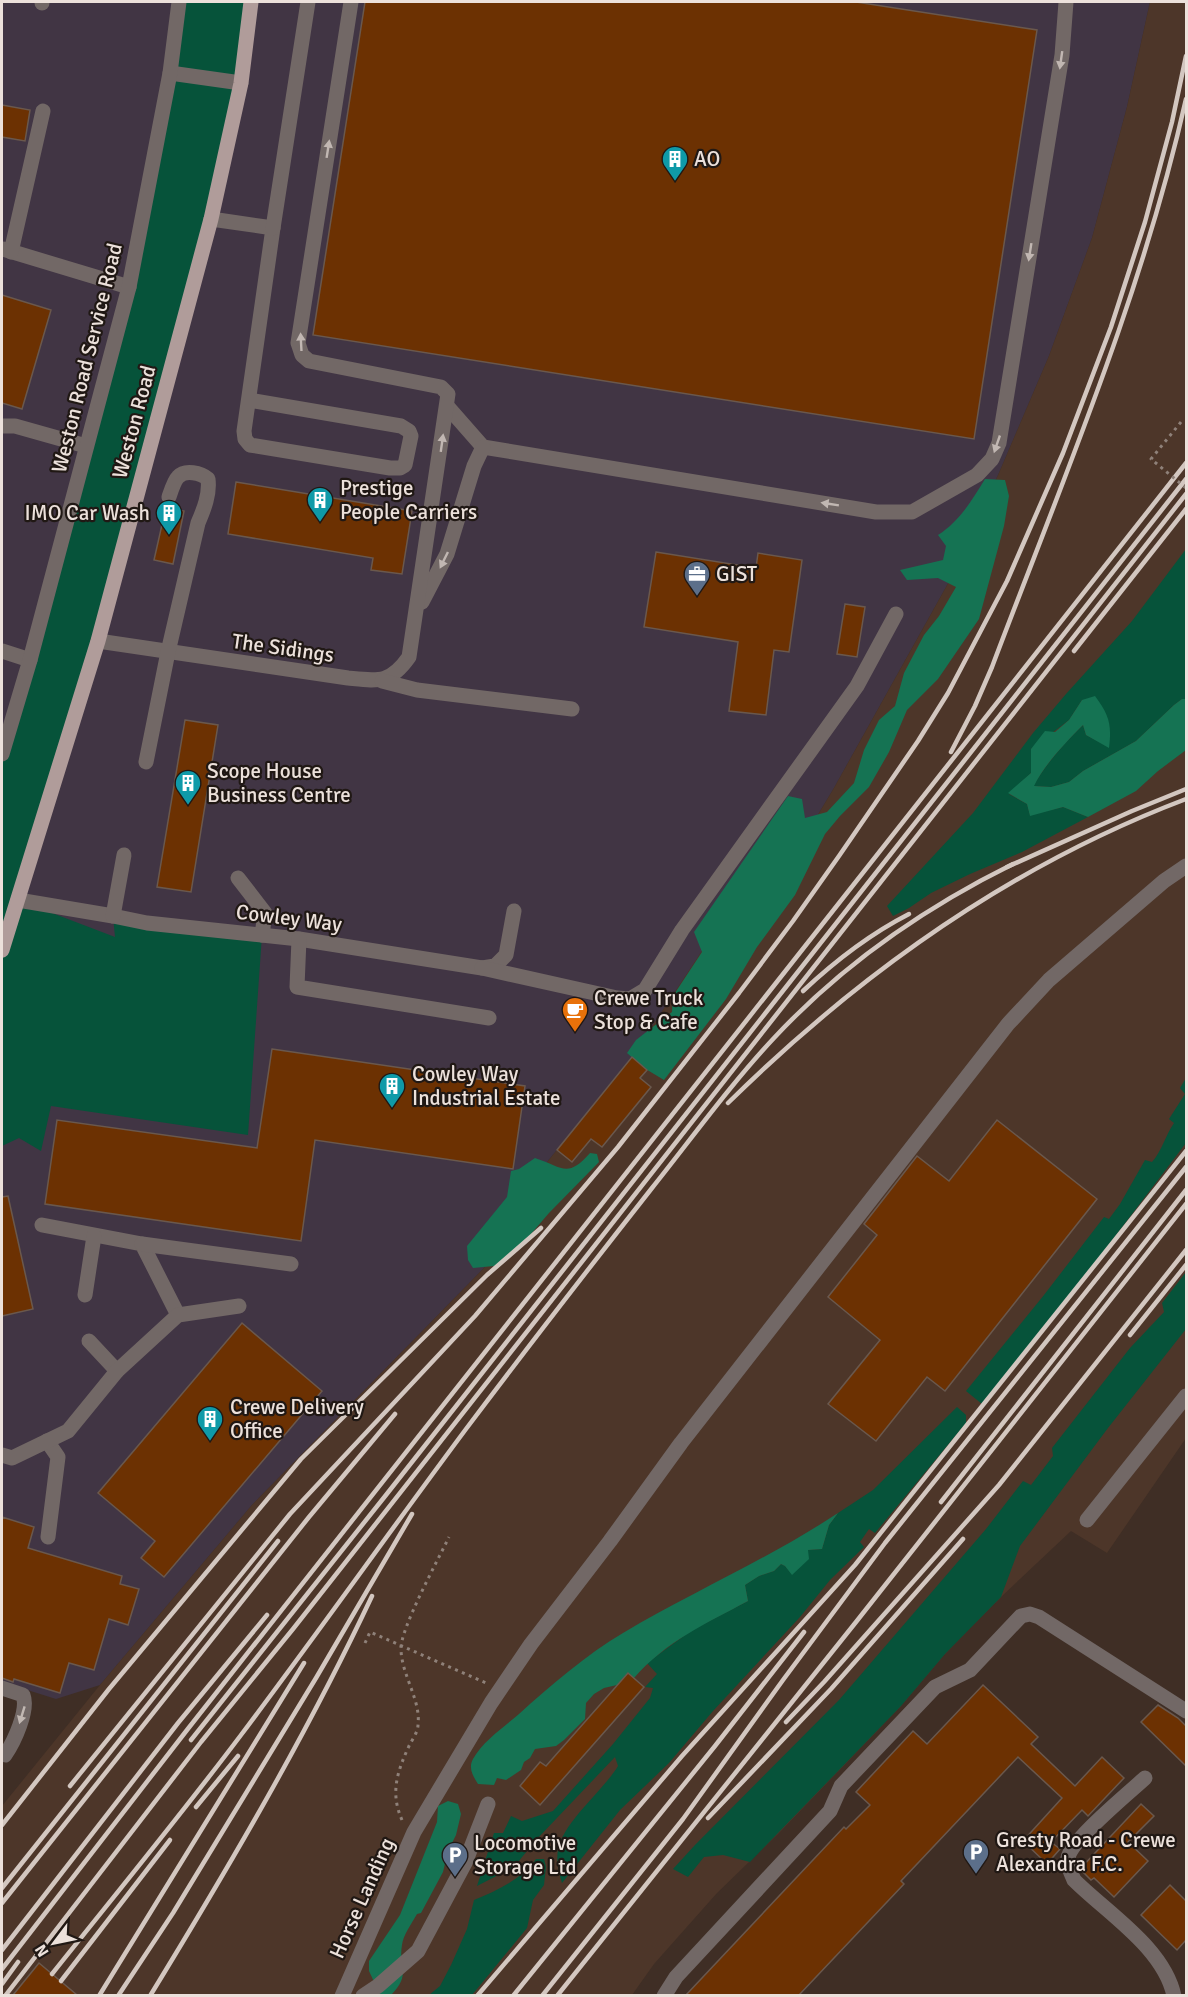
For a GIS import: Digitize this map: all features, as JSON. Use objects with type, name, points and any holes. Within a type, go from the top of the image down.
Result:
[{"type":"main road","name":"Weston Road","points":[[2,950],[98,641],[211,219],[241,83],[251,2]]},
{"type":"street","name":"Weston Road Service Road","points":[[2,754],[30,660],[129,287],[170,73],[179,2]]},
{"type":"street","points":[[249,400],[401,426],[410,431],[411,436],[405,465],[400,468],[390,468],[250,446],[245,440],[244,431],[273,228],[308,2]]},
{"type":"street","points":[[351,2],[298,343],[302,355],[309,361],[441,387],[448,394],[409,657],[401,669],[382,681]]},
{"type":"street","points":[[447,406],[483,447],[876,512],[912,512],[977,475],[992,459],[999,443],[1062,55],[1066,2]]},
{"type":"street","points":[[170,73],[241,83]]},
{"type":"street","points":[[43,111],[6,250],[129,287]]},
{"type":"street","points":[[211,219],[273,228]]},
{"type":"street","points":[[2,426],[15,426],[86,446]]},
{"type":"street","points":[[417,612],[447,554],[474,466],[483,447]]},
{"type":"street","points":[[146,762],[168,652],[198,523],[205,507],[208,479],[194,472],[183,474],[178,477],[169,496]]},
{"type":"street","name":"Cowley Way","points":[[18,900],[147,923],[299,939],[482,968],[630,999],[645,990],[682,930],[857,686],[896,614]]},
{"type":"street","name":"The Sidings","points":[[98,641],[382,681],[417,690],[572,709]]},
{"type":"street","points":[[2,651],[30,660]]},
{"type":"street","points":[[112,915],[124,855]]},
{"type":"street","name":"Horse Landing","points":[[342,1995],[421,1818],[531,1644],[681,1443],[1008,1024],[1049,980],[1164,880],[1186,866]]},
{"type":"street","points":[[238,878],[265,913],[262,935]]},
{"type":"street","points":[[482,968],[495,966],[506,956],[514,911]]},
{"type":"street","points":[[299,939],[297,987],[489,1018]]},
{"type":"street","points":[[42,1225],[142,1244],[291,1264]]},
{"type":"street","points":[[86,1295],[94,1236]]},
{"type":"street","points":[[142,1244],[178,1315]]},
{"type":"street","points":[[2,1455],[12,1458],[68,1431],[117,1371],[178,1315],[239,1306]]},
{"type":"street","points":[[89,1341],[117,1371]]},
{"type":"street","points":[[1087,1520],[1186,1396]]},
{"type":"street","points":[[47,1441],[58,1457],[48,1537]]},
{"type":"street","points":[[664,1995],[676,1977],[830,1811],[841,1786],[935,1687],[970,1670],[1021,1616],[1030,1614],[1039,1617],[1186,1711]]},
{"type":"street","points":[[2,1688],[23,1695],[26,1703],[13,1743],[3,1755]]},
{"type":"street","points":[[1145,1778],[1077,1842],[1068,1856],[1068,1867],[1074,1880],[1153,1955],[1165,1971],[1174,1995]]},
{"type":"street","points":[[363,1995],[378,1986],[418,1951],[465,1863],[488,1804]]},
{"type":"path","points":[[1181,422],[1151,459],[1186,489]]},
{"type":"path","points":[[414,1832],[401,1819],[394,1787],[403,1759],[418,1728],[418,1714],[403,1669],[401,1645],[406,1628],[449,1537]]},
{"type":"path","points":[[365,1644],[370,1632],[501,1689]]},
{"type":"shaded area","points":[[2,2],[1150,2],[1127,107],[1092,238],[1049,356],[950,580],[798,848],[777,838],[632,1057],[472,1255],[485,1267],[252,1505],[100,1685],[56,1699],[2,1682]]},
{"type":"shaded area","points":[[1150,2],[1186,2],[1186,1438],[1107,1553],[1071,1531],[945,1654],[901,1706],[778,1834],[717,1893],[654,1964],[632,1995],[2,1995],[2,1806],[100,1685],[252,1505],[485,1267],[472,1255],[632,1057],[777,837],[798,848],[834,788],[950,580],[1049,356],[1092,238],[1127,107]]},
{"type":"green space","points":[[178,2],[251,2],[211,219],[18,900],[115,937],[113,916],[262,935],[248,1135],[51,1106],[41,1151],[19,1138],[2,1146],[2,754],[129,287]]},
{"type":"green space","points":[[985,479],[1005,480],[1009,496],[1004,526],[979,619],[938,679],[907,710],[889,752],[869,787],[825,834],[795,895],[757,947],[726,999],[664,1080],[644,1068],[627,1053],[636,1040],[672,1012],[673,996],[702,952],[694,932],[788,796],[802,799],[805,818],[827,812],[854,783],[864,750],[879,720],[895,706],[904,673],[924,635],[939,616],[956,587],[938,578],[907,580],[900,570],[943,560],[946,546],[938,535],[959,517]]},
{"type":"green space","points":[[1186,549],[1186,699],[1174,705],[1136,741],[1083,771],[1069,782],[1051,787],[1033,786],[1056,754],[1083,725],[1086,735],[1109,747],[1082,700],[1069,720],[1031,749],[1031,773],[1009,794],[1027,804],[1030,815],[1063,807],[1088,817],[1022,852],[931,893],[893,916],[887,906],[973,813],[1033,733],[1132,621]]},
{"type":"green space","points":[[1095,696],[1108,720],[1109,748],[1086,735],[1083,725],[1049,762],[1034,786],[1051,787],[1069,782],[1083,771],[1136,741],[1182,699],[1186,699],[1186,750],[1136,791],[1088,817],[1063,807],[1030,816],[1027,804],[1008,793],[1031,773],[1031,749],[1045,731],[1055,732],[1069,720],[1082,700]]},
{"type":"green space","points":[[1186,1078],[1186,1143],[1063,1305],[982,1404],[966,1391],[1104,1217],[1109,1219],[1145,1160],[1152,1162],[1155,1158],[1174,1123],[1169,1119],[1185,1094],[1180,1088]]},
{"type":"green space","points":[[590,1153],[597,1154],[599,1162],[549,1213],[518,1249],[494,1266],[473,1268],[468,1260],[467,1246],[507,1197],[511,1171],[519,1169],[535,1158],[564,1169],[570,1168],[576,1166]]},
{"type":"green space","points":[[1186,1272],[1186,1329],[1108,1428],[1020,1546],[1001,1597],[945,1654],[901,1706],[750,1862],[723,1855],[704,1857],[688,1877],[673,1869],[839,1700],[986,1529],[1023,1481],[1031,1485],[1053,1456],[1052,1448],[1130,1348],[1164,1312],[1162,1303]]},
{"type":"green space","points":[[957,1407],[966,1415],[966,1423],[875,1533],[869,1529],[860,1542],[864,1547],[830,1580],[800,1617],[713,1711],[669,1763],[620,1810],[562,1883],[557,1858],[561,1839],[575,1818],[618,1766],[615,1757],[536,1840],[514,1867],[477,1886],[494,1833],[503,1833],[511,1816],[522,1821],[553,1811],[613,1744],[650,1698],[653,1688],[645,1687],[657,1674],[647,1663],[692,1630],[748,1601],[745,1585],[759,1576],[774,1571],[781,1564],[792,1574],[808,1550],[822,1549],[829,1525],[838,1513],[873,1490]]},
{"type":"green space","points":[[838,1513],[829,1525],[822,1549],[808,1550],[809,1559],[792,1575],[781,1564],[774,1571],[759,1576],[745,1585],[748,1601],[673,1644],[646,1665],[634,1678],[628,1673],[617,1685],[604,1688],[594,1694],[586,1703],[585,1719],[556,1746],[535,1749],[530,1758],[524,1762],[521,1770],[506,1780],[497,1778],[494,1785],[478,1784],[471,1766],[482,1746],[582,1661],[623,1633],[786,1545]]},
{"type":"green space","points":[[448,1801],[458,1804],[461,1814],[456,1835],[448,1851],[443,1872],[421,1913],[417,1914],[404,1937],[401,1953],[403,1976],[401,1982],[391,1995],[364,1996],[376,1986],[369,1971],[369,1961],[400,1915],[437,1822],[438,1806]]},
{"type":"green space","points":[[536,1859],[544,1859],[546,1867],[544,1885],[533,1900],[527,1928],[472,1995],[429,1995],[440,1986],[451,1965],[467,1929],[474,1900],[524,1873]]},
{"type":"building","name":"AO","points":[[365,2],[856,2],[1037,30],[974,439],[313,335]]},
{"type":"building","points":[[2,105],[30,110],[25,141],[2,137]]},
{"type":"building","points":[[2,295],[51,310],[22,409],[2,403]]},
{"type":"building","name":"Prestige People Carriers","points":[[236,482],[412,511],[402,574],[371,570],[373,558],[228,534]]},
{"type":"building","name":"IMO Car Wash","points":[[166,507],[184,511],[173,564],[154,560]]},
{"type":"building","points":[[656,552],[756,568],[758,553],[802,560],[789,652],[774,650],[766,715],[729,711],[738,642],[644,627]]},
{"type":"building","points":[[845,604],[865,607],[857,657],[837,654]]},
{"type":"building","name":"Scope House Business Centre","points":[[185,720],[218,725],[191,892],[157,887]]},
{"type":"building","points":[[272,1049],[525,1086],[513,1169],[315,1140],[301,1241],[45,1204],[57,1120],[257,1148]]},
{"type":"building","points":[[632,1057],[647,1070],[640,1078],[651,1087],[602,1147],[591,1139],[572,1162],[557,1150]]},
{"type":"building","points":[[997,1120],[1097,1199],[945,1391],[927,1377],[876,1441],[828,1404],[880,1340],[828,1297],[877,1235],[864,1224],[917,1156],[949,1181]]},
{"type":"building","points":[[8,1196],[33,1309],[2,1316],[2,1197]]},
{"type":"building","name":"Crewe Delivery Office","points":[[242,1323],[322,1391],[164,1577],[141,1558],[155,1541],[98,1493]]},
{"type":"building","points":[[2,1517],[34,1527],[28,1548],[122,1576],[120,1584],[139,1589],[128,1625],[109,1619],[94,1670],[69,1663],[60,1693],[14,1679],[13,1682],[2,1678]]},
{"type":"building","points":[[628,1673],[644,1687],[540,1805],[520,1786],[540,1762],[546,1766]]},
{"type":"building","points":[[983,1685],[1038,1737],[1031,1744],[1075,1786],[1102,1757],[1124,1778],[1088,1816],[1082,1810],[1051,1842],[1060,1849],[1047,1864],[1023,1841],[1062,1798],[1018,1757],[901,1881],[904,1884],[799,1995],[686,1995],[844,1827],[846,1829],[870,1805],[856,1792],[913,1731],[927,1744]]},
{"type":"building","points":[[1158,1705],[1186,1726],[1186,1766],[1141,1722]]},
{"type":"building","points":[[1141,1804],[1154,1816],[1128,1842],[1148,1861],[1114,1897],[1094,1878],[1091,1880],[1080,1869]]},
{"type":"building","points":[[1170,1885],[1186,1901],[1186,1940],[1177,1950],[1141,1915]]},
{"type":"building","points":[[39,1963],[77,1995],[13,1995]]},
{"type":"railway","points":[[70,1786],[290,1514],[475,1316],[618,1147],[793,921],[918,741],[948,693],[1007,581],[1063,453],[1111,327],[1145,222],[1172,122],[1186,56]]},
{"type":"railway","points":[[951,752],[992,667],[1099,386],[1147,244],[1186,99]]},
{"type":"railway","points":[[2,1969],[187,1730],[1186,463]]},
{"type":"railway","points":[[191,1740],[1186,479]]},
{"type":"railway","points":[[5,1996],[201,1742],[293,1629],[1186,494]]},
{"type":"railway","points":[[1074,651],[1186,509]]},
{"type":"railway","points":[[1007,867],[1186,789]]},
{"type":"railway","points":[[728,1103],[778,1055],[831,1010],[941,927],[999,890],[1060,856],[1186,799]]},
{"type":"railway","points":[[52,1974],[241,1735],[466,1429],[742,1074],[800,1011],[856,962],[948,899],[1013,864]]},
{"type":"railway","points":[[803,991],[853,949],[880,930],[909,914]]},
{"type":"railway","points":[[477,1996],[682,1756],[855,1565],[1186,1151]]},
{"type":"railway","points":[[542,1996],[683,1819],[885,1543],[1186,1167]]},
{"type":"railway","points":[[941,1502],[1186,1190]]},
{"type":"railway","points":[[557,1996],[1186,1204]]},
{"type":"railway","points":[[2,1825],[109,1689],[301,1459],[487,1275],[541,1228]]},
{"type":"railway","points":[[786,1722],[999,1485],[1186,1250]]},
{"type":"railway","points":[[1130,1335],[1186,1265]]},
{"type":"railway","points":[[2,1903],[309,1517],[395,1414]]},
{"type":"railway","points":[[118,1996],[173,1913],[316,1678],[412,1514]]},
{"type":"railway","points":[[708,1818],[831,1689],[963,1539]]},
{"type":"railway","points":[[2,1888],[278,1541]]},
{"type":"railway","points":[[150,1996],[267,1799],[372,1596]]},
{"type":"railway","points":[[2,1950],[178,1723],[267,1615]]},
{"type":"railway","points":[[513,1996],[804,1632]]},
{"type":"railway","points":[[99,1996],[304,1663]]},
{"type":"railway","points":[[196,1807],[238,1756]]},
{"type":"railway","points":[[61,1981],[170,1840]]},
{"type":"railway","points":[[2,1984],[18,1962]]},
{"type":"place","name":"AO","points":[[675,182]]},
{"type":"place","name":"Prestige People Carriers","points":[[320,523]]},
{"type":"place","name":"IMO Car Wash","points":[[169,536]]},
{"type":"place","name":"GIST","points":[[697,597]]},
{"type":"place","name":"Scope House Business Centre","points":[[188,806]]},
{"type":"place","name":"Crewe Truck Stop & Cafe","points":[[575,1033]]},
{"type":"place","name":"Cowley Way Industrial Estate","points":[[392,1109]]},
{"type":"place","name":"Crewe Delivery Office","points":[[210,1442]]},
{"type":"place","name":"Gresty Road - Crewe Alexandra F.C.","points":[[976,1875]]},
{"type":"place","name":"Locomotive Storage Ltd","points":[[455,1878]]}]
